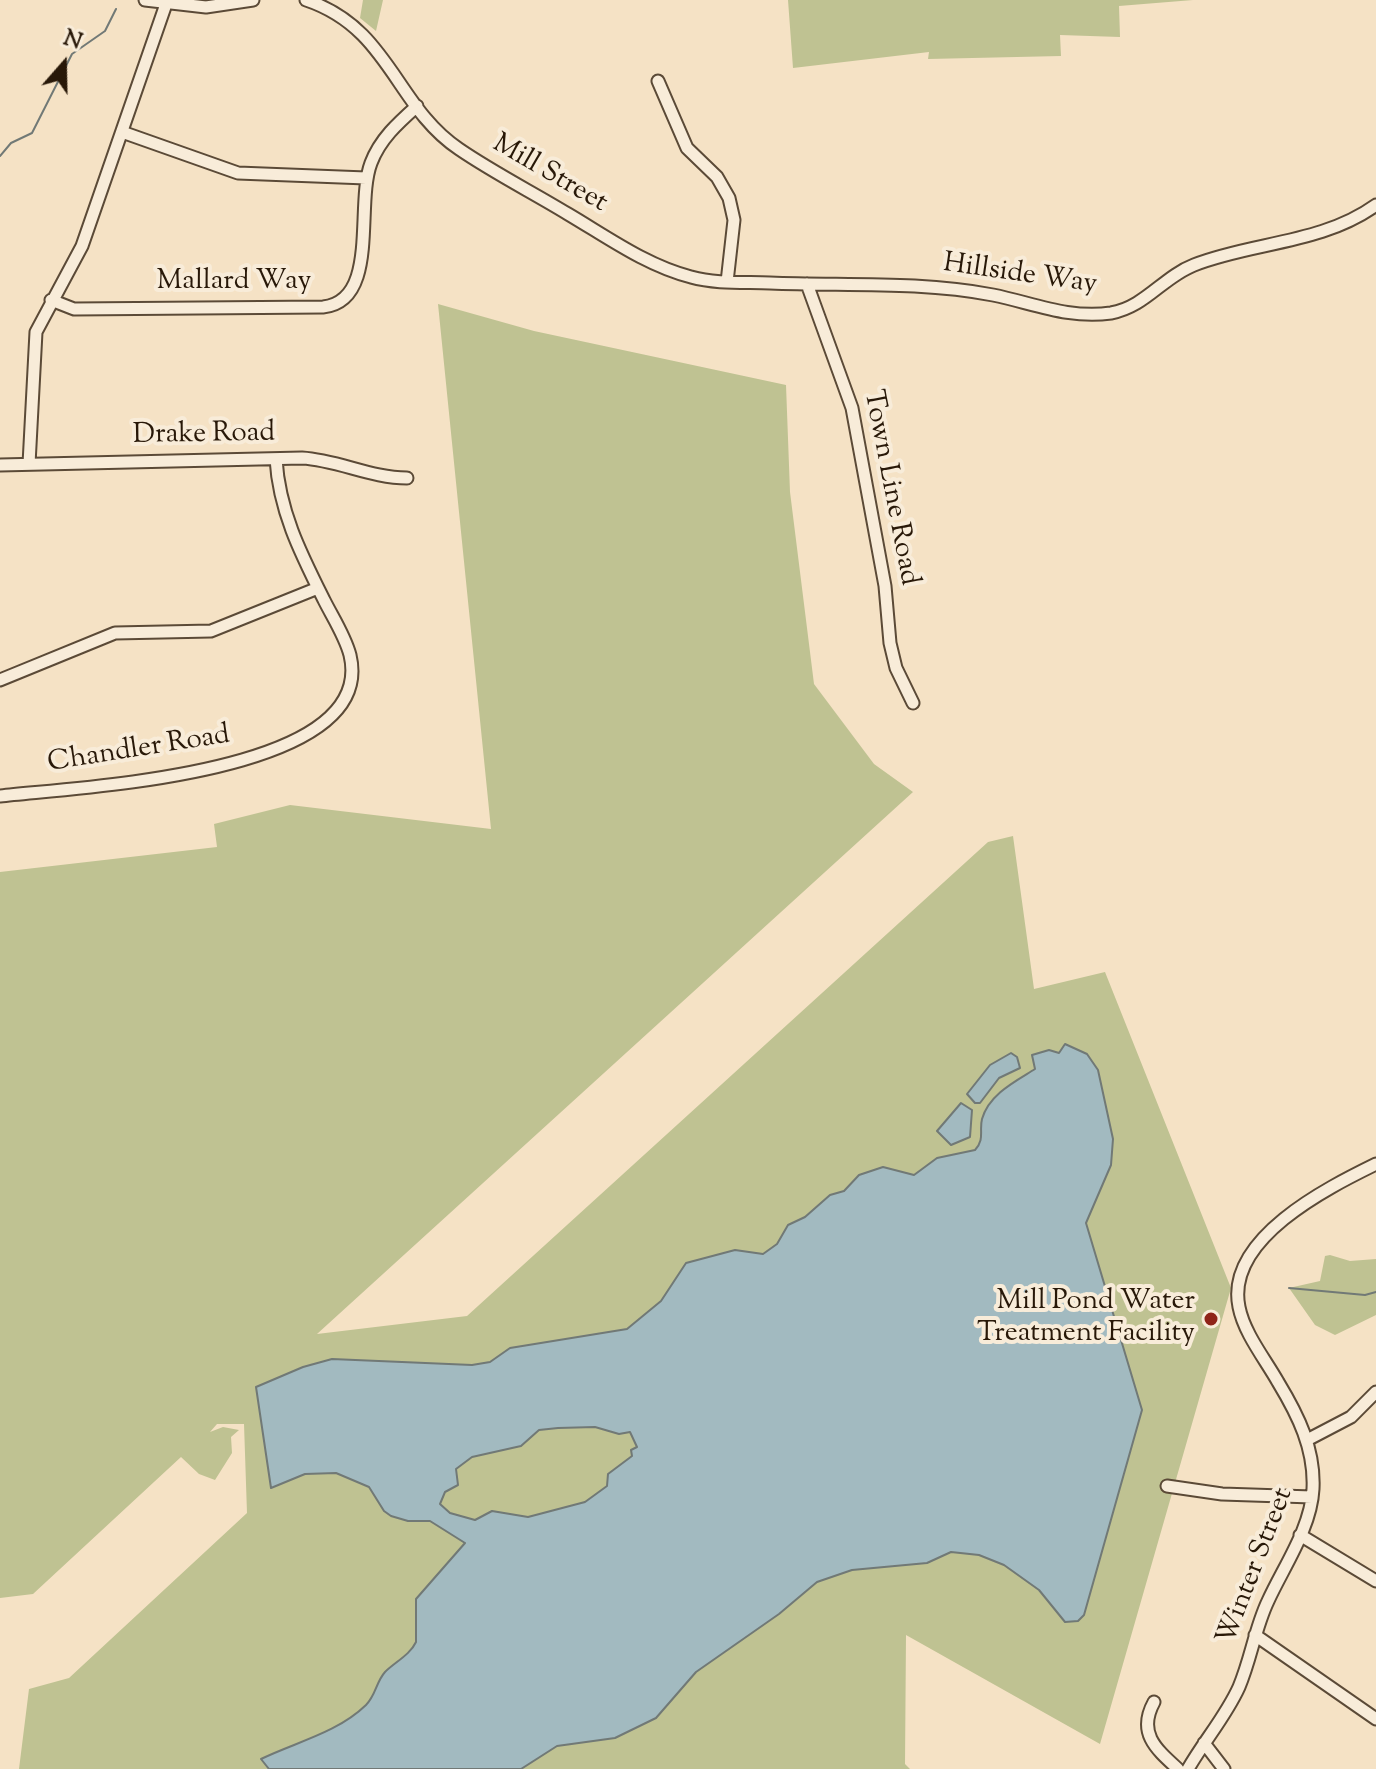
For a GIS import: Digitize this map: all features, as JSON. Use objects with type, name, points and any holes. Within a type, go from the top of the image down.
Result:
[{"type":"street","points":[[145,0],[216,6],[253,0]]},
{"type":"street","name":"Mill Street","points":[[306,0],[340,15],[367,37],[417,106],[460,150],[640,256],[690,277],[727,282],[825,284]]},
{"type":"street","points":[[29,464],[35,338],[51,300],[82,246],[166,4]]},
{"type":"street","points":[[658,81],[686,146],[717,177],[731,205],[733,233],[727,282]]},
{"type":"street","name":"Mallard Way","points":[[51,300],[72,309],[323,307],[338,304],[353,292],[359,278],[366,178],[387,135],[417,106]]},
{"type":"street","points":[[122,132],[242,173],[366,178]]},
{"type":"street","name":"Hillside Way","points":[[825,284],[940,288],[992,295],[1054,311],[1114,312],[1141,302],[1168,278],[1195,264],[1274,246],[1349,221],[1376,205]]},
{"type":"street","name":"Town Line Road","points":[[807,284],[852,408],[885,586],[890,643],[896,668],[913,703]]},
{"type":"street","name":"Chandler Road","points":[[0,796],[214,770],[288,742],[324,723],[345,700],[352,669],[343,636],[288,526],[276,459]]},
{"type":"street","name":"Drake Road","points":[[0,465],[330,460],[387,478],[407,478]]},
{"type":"street","points":[[0,680],[115,633],[218,630],[318,588]]},
{"type":"street","name":"Winter Street","points":[[1188,1769],[1238,1688],[1255,1635],[1300,1535],[1312,1497],[1307,1440],[1296,1412],[1244,1322],[1238,1288],[1248,1259],[1274,1229],[1320,1193],[1376,1164]]},
{"type":"street","points":[[1307,1440],[1351,1417],[1376,1392]]},
{"type":"street","points":[[1167,1486],[1222,1494],[1312,1497]]},
{"type":"street","points":[[1300,1535],[1376,1581]]},
{"type":"street","points":[[1255,1635],[1376,1719]]},
{"type":"street","points":[[1154,1702],[1147,1721],[1149,1739],[1178,1769]]},
{"type":"street","points":[[1204,1743],[1224,1769]]},
{"type":"green space","points":[[363,0],[383,0],[376,31],[360,18]]},
{"type":"green space","points":[[788,0],[1193,0],[1119,6],[1120,37],[1060,35],[1061,56],[928,59],[929,52],[793,68]]},
{"type":"green space","points":[[438,304],[534,331],[786,385],[790,492],[814,684],[874,764],[913,792],[317,1334],[467,1316],[988,842],[1013,836],[1034,989],[1105,972],[1231,1288],[1100,1744],[906,1635],[905,1764],[910,1769],[19,1769],[29,1689],[69,1678],[247,1513],[244,1424],[217,1424],[210,1432],[223,1427],[239,1430],[231,1437],[232,1453],[215,1480],[199,1474],[181,1457],[33,1594],[0,1598],[0,872],[217,847],[214,824],[290,805],[491,829]]},
{"type":"green space","points":[[1325,1256],[1350,1261],[1376,1259],[1376,1315],[1335,1335],[1315,1325],[1289,1288],[1320,1281]]},
{"type":"water","points":[[1065,1044],[1087,1054],[1098,1070],[1113,1139],[1111,1165],[1086,1223],[1142,1410],[1084,1615],[1078,1621],[1065,1622],[1039,1590],[1004,1565],[979,1555],[951,1552],[927,1563],[852,1570],[817,1582],[779,1614],[696,1672],[656,1718],[615,1738],[557,1746],[521,1769],[269,1769],[261,1759],[329,1730],[366,1705],[385,1672],[416,1642],[416,1599],[465,1543],[430,1521],[408,1521],[391,1516],[384,1511],[369,1487],[336,1473],[305,1474],[271,1488],[256,1387],[303,1367],[332,1359],[472,1365],[490,1362],[510,1348],[627,1329],[661,1301],[686,1263],[735,1250],[763,1254],[777,1244],[788,1225],[805,1217],[830,1195],[844,1191],[859,1175],[883,1167],[914,1175],[937,1158],[975,1150],[981,1139],[982,1119],[991,1102],[1004,1089],[1035,1069],[1032,1055],[1049,1050],[1059,1053]],"holes":[[[595,1427],[619,1434],[630,1432],[637,1447],[631,1450],[632,1456],[608,1474],[607,1486],[585,1502],[528,1517],[492,1511],[475,1520],[450,1513],[440,1504],[445,1492],[458,1485],[456,1469],[472,1457],[521,1446],[539,1430]]]},
{"type":"water","points":[[1011,1053],[1017,1057],[1020,1068],[999,1078],[980,1103],[975,1103],[967,1094],[990,1065]]},
{"type":"water","points":[[961,1103],[972,1110],[970,1137],[951,1145],[937,1131]]},
{"type":"waterway","points":[[0,156],[11,143],[32,133],[72,54],[105,31],[116,9]]},
{"type":"waterway","points":[[1289,1288],[1365,1295],[1376,1292]]},
{"type":"place","name":"Mill Pond Water Treatment Facility","points":[[1211,1319]]}]
